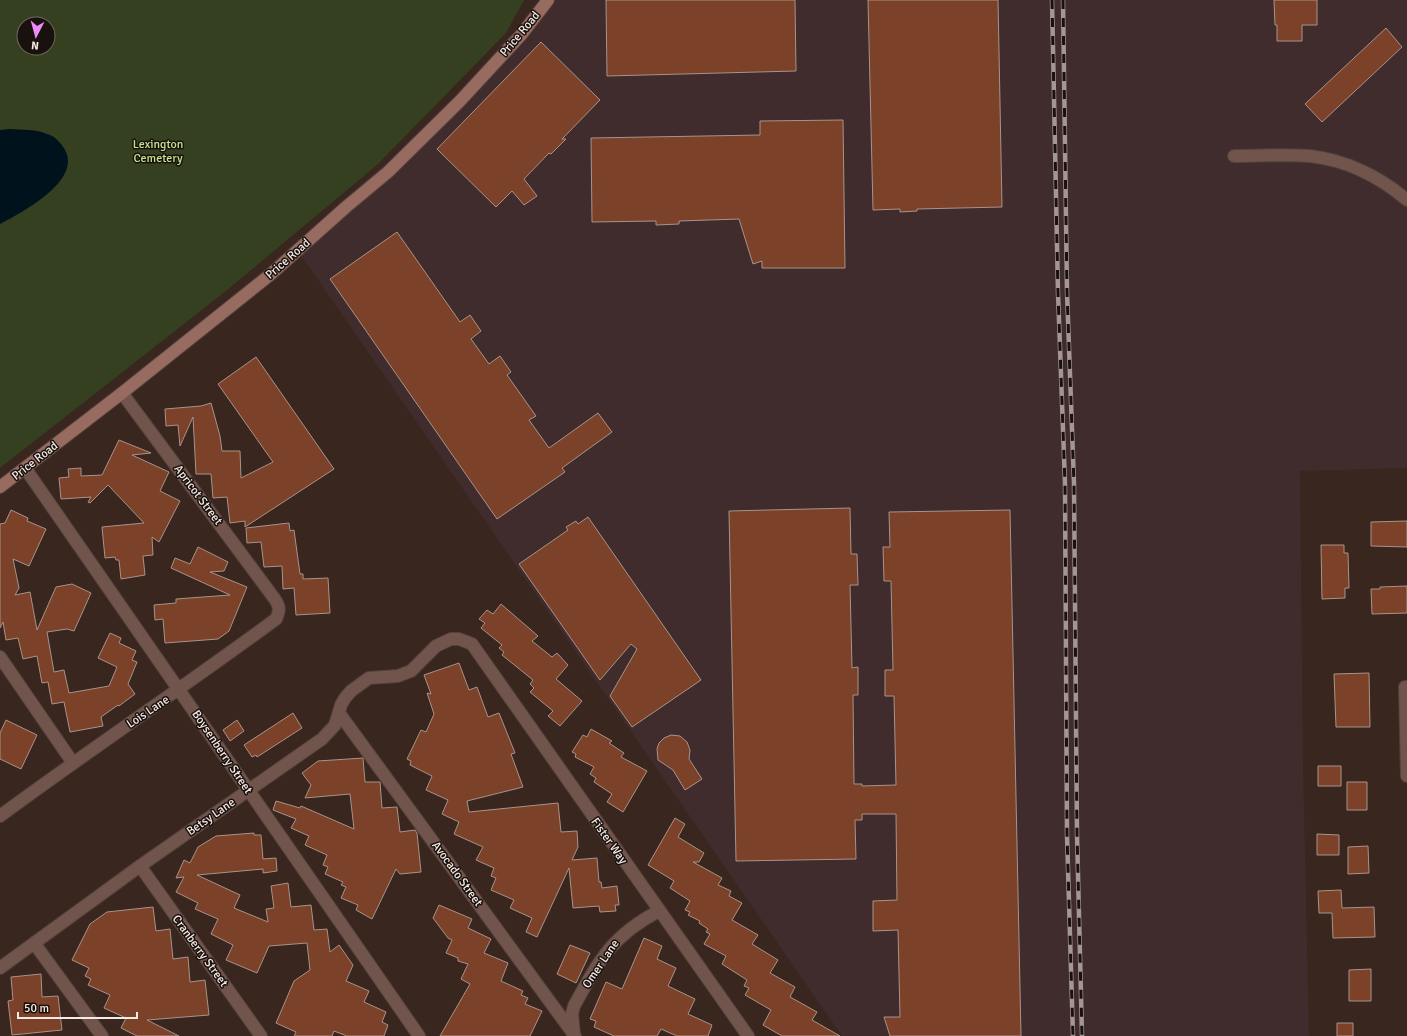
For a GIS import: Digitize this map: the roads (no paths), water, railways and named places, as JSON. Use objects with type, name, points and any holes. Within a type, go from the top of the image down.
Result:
[{"type":"street","name":"Price Road","points":[[0,487],[122,393],[271,274],[346,207],[388,172],[465,96],[521,35],[548,0]]},
{"type":"street","points":[[1234,156],[1310,156],[1351,165],[1379,180],[1407,200]]},
{"type":"street","name":"Apricot Street","points":[[122,393],[274,598]]},
{"type":"street","name":"Boysenberry Street","points":[[25,468],[419,1036]]},
{"type":"street","name":"Lois Lane","points":[[0,816],[73,763],[180,690],[276,619],[280,611],[274,598]]},
{"type":"street","name":"Betsy Lane","points":[[0,968],[140,866],[322,739],[335,725],[345,698],[351,691],[369,678],[398,676],[411,671],[436,646],[451,639],[460,639],[472,644]]},
{"type":"street","name":"Fister Way","points":[[472,644],[748,1036]]},
{"type":"street","points":[[0,658],[73,763]]},
{"type":"street","points":[[1405,687],[1407,776]]},
{"type":"street","name":"Avocado Street","points":[[339,712],[574,1036]]},
{"type":"street","name":"Cranberry Street","points":[[140,866],[261,1036]]},
{"type":"street","name":"Omer Lane","points":[[574,1036],[572,1014],[574,1006],[605,954],[620,937],[632,927],[659,911]]},
{"type":"street","points":[[34,943],[102,1036]]},
{"type":"water","points":[[10,129],[39,131],[53,136],[60,142],[65,150],[68,162],[65,173],[47,194],[34,204],[0,224],[0,130]]},
{"type":"railway","points":[[1052,0],[1058,293],[1065,484],[1067,835],[1073,1036]]},
{"type":"railway","points":[[1063,0],[1067,292],[1074,484],[1077,834],[1082,1036]]},
{"type":"park label","name":"Lexington Cemetery","points":[[158,151]]}]
